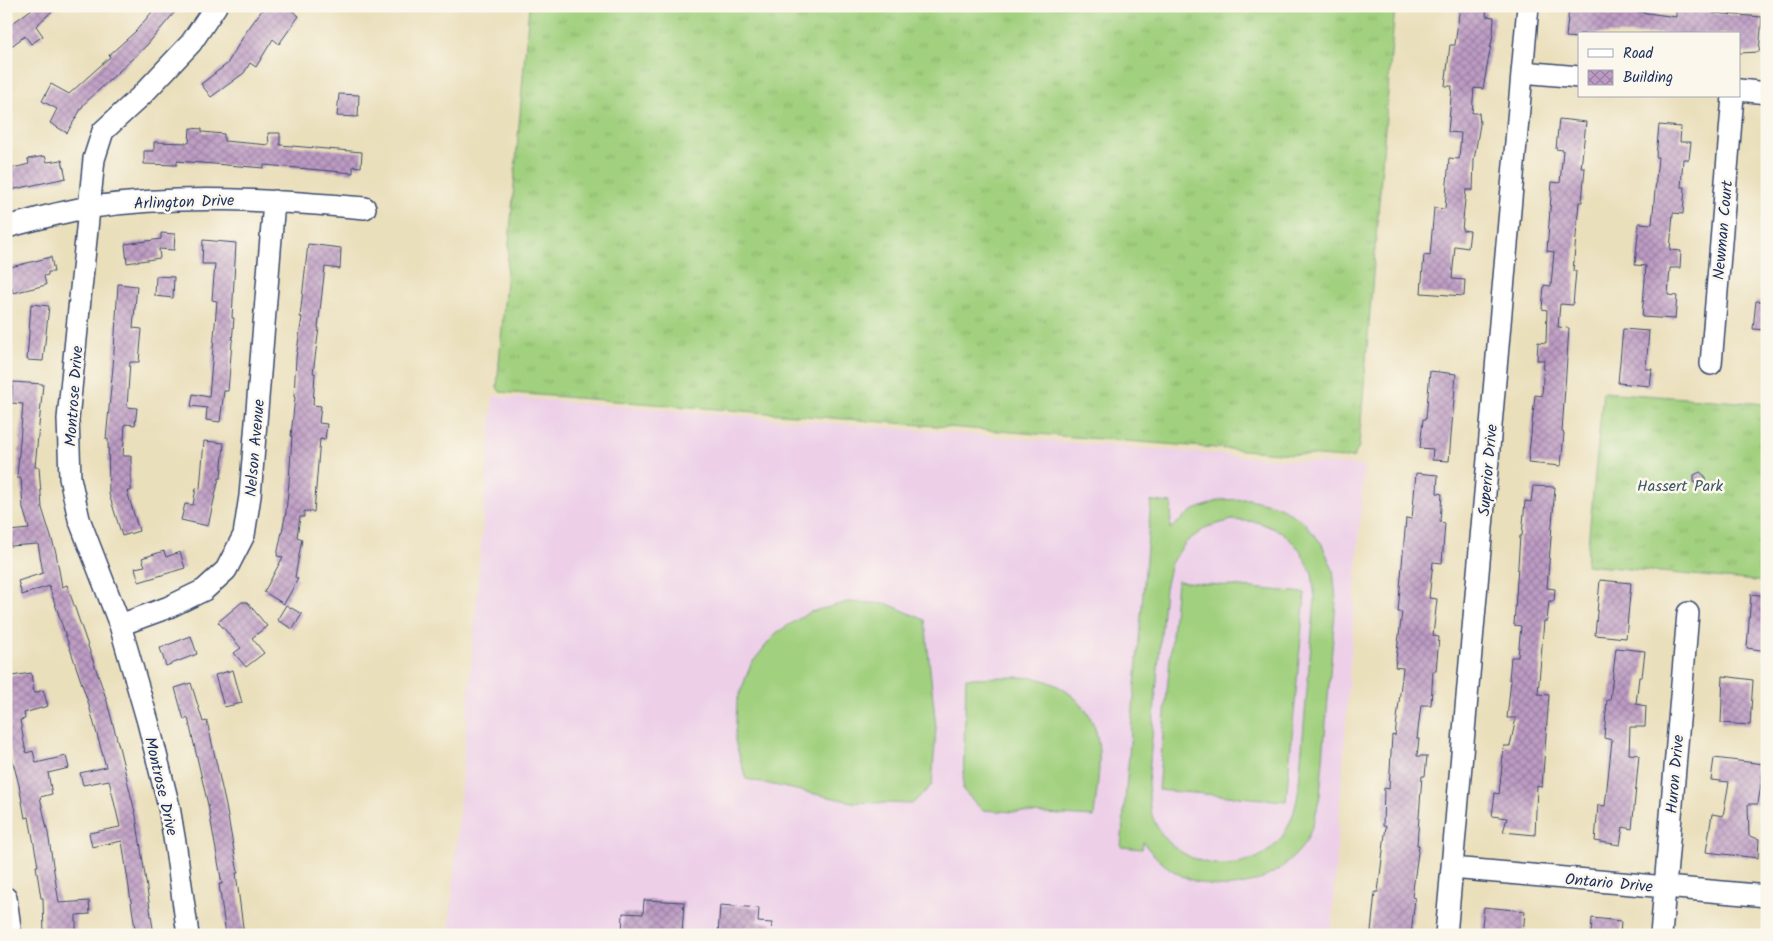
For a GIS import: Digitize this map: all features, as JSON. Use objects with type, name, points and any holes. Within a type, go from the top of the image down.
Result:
[{"type":"street","name":"Montrose Drive","points":[[188,935],[169,807],[148,722],[120,625],[79,519],[70,478],[68,419],[94,159],[103,131],[141,96],[191,43],[216,6]]},
{"type":"street","name":"Superior Drive","points":[[1446,935],[1528,6]]},
{"type":"street","points":[[1522,72],[1578,77]]},
{"type":"street","points":[[1740,90],[1767,93]]},
{"type":"street","name":"Newman Court","points":[[1711,364],[1733,98]]},
{"type":"street","name":"Arlington Drive","points":[[6,227],[90,207],[149,201],[209,198],[274,200],[365,208]]},
{"type":"street","name":"Nelson Avenue","points":[[120,625],[169,607],[204,590],[226,570],[244,535],[250,496],[274,200]]},
{"type":"street","name":"Huron Drive","points":[[1660,935],[1688,613]]},
{"type":"street","name":"Ontario Drive","points":[[1452,868],[1767,896]]},
{"type":"street","points":[[6,898],[11,935]]},
{"type":"shaded area","points":[[493,396],[1364,466],[1331,935],[449,935]]},
{"type":"green space","points":[[529,6],[1395,6],[1359,446],[1354,457],[1344,458],[500,392],[497,387]]},
{"type":"green space","name":"Hassert Park","points":[[1603,392],[1767,404],[1767,582],[1586,565]]},
{"type":"green space","points":[[1249,499],[1278,506],[1303,521],[1322,544],[1333,570],[1336,600],[1320,796],[1310,833],[1298,852],[1280,868],[1260,879],[1239,885],[1218,886],[1197,882],[1177,873],[1159,860],[1143,842],[1142,849],[1121,847],[1151,501],[1172,503],[1170,529],[1192,511],[1220,500]],"holes":[[[1232,520],[1258,522],[1282,532],[1300,550],[1312,573],[1315,598],[1298,794],[1292,817],[1282,837],[1266,852],[1248,861],[1227,865],[1207,862],[1187,855],[1170,843],[1157,827],[1150,807],[1148,784],[1165,588],[1171,563],[1186,542],[1207,527]]]},
{"type":"green space","points":[[1177,581],[1305,593],[1286,801],[1158,790]]},
{"type":"green space","points":[[848,602],[888,604],[925,620],[936,728],[932,785],[912,804],[852,802],[746,779],[735,741],[737,701],[751,664],[776,633],[810,612]]},
{"type":"green space","points":[[1018,677],[1040,679],[1062,688],[1083,707],[1092,720],[1099,750],[1094,817],[982,810],[963,790],[966,678]]},
{"type":"building","points":[[36,6],[58,6],[36,26],[43,36],[31,44],[25,36],[6,50],[6,28]]},
{"type":"building","points":[[157,6],[180,6],[147,45],[84,104],[67,133],[50,123],[57,109],[42,101],[51,84],[69,94],[135,32]]},
{"type":"building","points":[[265,6],[286,6],[299,16],[279,44],[273,39],[256,67],[250,63],[244,73],[211,97],[201,84],[227,64],[246,32]]},
{"type":"building","points":[[1460,6],[1487,6],[1486,16],[1494,17],[1493,34],[1483,89],[1474,88],[1472,113],[1479,113],[1480,124],[1474,160],[1473,190],[1466,190],[1462,230],[1470,231],[1468,248],[1455,246],[1452,279],[1465,280],[1464,296],[1421,293],[1424,255],[1430,256],[1434,208],[1445,209],[1449,158],[1459,159],[1461,133],[1448,132],[1452,86],[1445,86],[1450,45],[1455,45]]},
{"type":"building","points":[[1676,6],[1714,9],[1713,13],[1762,17],[1759,52],[1740,53],[1740,32],[1578,32],[1578,38],[1566,37],[1569,8],[1617,12],[1618,9],[1676,17]]},
{"type":"building","points":[[339,94],[359,95],[358,117],[337,116]]},
{"type":"building","points":[[1559,119],[1586,122],[1581,168],[1585,168],[1582,202],[1579,202],[1573,271],[1576,271],[1573,305],[1560,304],[1558,327],[1569,328],[1561,466],[1528,463],[1535,395],[1542,396],[1544,360],[1537,360],[1538,342],[1546,343],[1547,310],[1542,309],[1544,285],[1551,286],[1554,252],[1547,251],[1552,182],[1560,183],[1563,150],[1556,149]]},
{"type":"building","points":[[1659,125],[1681,127],[1680,142],[1691,142],[1689,159],[1683,159],[1681,187],[1685,187],[1683,214],[1673,213],[1670,250],[1681,251],[1680,268],[1670,268],[1668,295],[1677,296],[1675,319],[1642,317],[1646,266],[1635,265],[1639,223],[1652,224]]},
{"type":"building","points":[[190,128],[202,129],[202,132],[224,134],[224,141],[269,145],[268,133],[280,133],[280,145],[362,152],[361,167],[353,166],[353,173],[264,165],[264,168],[177,161],[177,165],[144,164],[144,151],[154,151],[154,142],[189,143]]},
{"type":"building","points":[[45,156],[47,162],[62,160],[66,178],[6,191],[6,170],[29,164],[28,159]]},
{"type":"building","points":[[161,233],[175,234],[174,250],[159,249],[160,258],[127,263],[125,244],[161,239]]},
{"type":"building","points":[[203,240],[236,243],[232,318],[234,318],[228,391],[224,391],[220,422],[206,420],[207,408],[191,406],[193,394],[209,397],[217,301],[212,300],[215,264],[202,264]]},
{"type":"building","points":[[308,244],[341,248],[340,269],[325,267],[313,373],[315,373],[313,405],[321,406],[319,423],[327,424],[325,440],[320,439],[314,512],[304,511],[304,517],[300,517],[297,537],[302,539],[295,577],[298,579],[284,604],[264,592],[283,557],[277,556],[286,512],[289,482],[296,358],[302,317],[300,317]]},
{"type":"building","points":[[51,257],[54,272],[48,272],[48,275],[44,276],[46,285],[13,293],[7,268]]},
{"type":"building","points":[[156,276],[174,277],[173,298],[155,296]]},
{"type":"building","points":[[118,284],[137,286],[133,328],[142,329],[139,362],[130,362],[127,407],[137,408],[135,425],[125,424],[123,456],[131,456],[131,491],[127,491],[139,531],[122,536],[109,494],[108,439],[106,439]]},
{"type":"building","points":[[1756,301],[1767,302],[1767,330],[1753,329]]},
{"type":"building","points":[[31,304],[49,306],[43,361],[27,360]]},
{"type":"building","points":[[1623,329],[1649,331],[1646,369],[1652,369],[1650,386],[1618,383]]},
{"type":"building","points":[[1430,371],[1456,374],[1449,461],[1432,460],[1433,449],[1420,448],[1423,419],[1426,419]]},
{"type":"building","points":[[13,382],[43,384],[35,467],[39,467],[42,508],[56,553],[62,587],[67,585],[106,698],[118,743],[136,816],[154,935],[136,935],[122,841],[92,847],[89,833],[120,827],[109,780],[83,785],[80,773],[106,767],[88,702],[49,586],[22,595],[18,581],[43,573],[38,544],[10,546],[9,531],[29,529],[23,508],[21,478],[17,478],[23,404],[11,403]]},
{"type":"building","points":[[204,441],[224,443],[221,478],[219,478],[208,526],[181,520],[185,504],[193,505],[196,488],[200,489]]},
{"type":"building","points":[[1700,472],[1705,476],[1705,482],[1699,486],[1694,482],[1694,475]]},
{"type":"building","points":[[1416,473],[1438,475],[1437,493],[1442,494],[1440,522],[1445,523],[1442,563],[1433,562],[1429,598],[1437,599],[1433,636],[1439,637],[1436,671],[1433,671],[1431,705],[1421,705],[1417,739],[1419,739],[1417,756],[1427,756],[1425,776],[1422,776],[1417,845],[1419,845],[1412,897],[1415,898],[1411,935],[1397,935],[1371,932],[1375,892],[1378,892],[1386,826],[1383,826],[1384,788],[1389,789],[1392,735],[1395,736],[1403,668],[1395,667],[1402,612],[1398,612],[1406,518],[1412,519]]},
{"type":"building","points":[[1533,486],[1555,487],[1547,588],[1555,589],[1554,601],[1549,601],[1547,621],[1544,621],[1538,694],[1549,695],[1542,787],[1537,786],[1535,835],[1503,832],[1507,818],[1492,816],[1495,793],[1499,794],[1504,746],[1510,746],[1516,718],[1507,718],[1511,680],[1509,680],[1511,657],[1518,657],[1521,626],[1514,625],[1520,536],[1522,536],[1525,501],[1531,502]]},
{"type":"building","points":[[164,551],[166,557],[180,552],[185,568],[139,582],[135,568],[145,566],[142,558]]},
{"type":"building","points":[[1600,580],[1631,583],[1626,638],[1595,635]]},
{"type":"building","points":[[1751,594],[1767,596],[1767,651],[1747,648]]},
{"type":"building","points":[[242,602],[247,602],[267,626],[252,638],[264,653],[246,667],[234,653],[241,648],[218,622]]},
{"type":"building","points":[[286,605],[302,614],[293,629],[277,620]]},
{"type":"building","points":[[191,636],[197,654],[166,666],[160,648]]},
{"type":"building","points":[[1616,648],[1645,651],[1642,677],[1639,677],[1636,704],[1646,706],[1645,727],[1630,727],[1629,754],[1639,755],[1632,829],[1623,827],[1620,845],[1595,841],[1598,805],[1605,806],[1612,740],[1604,738],[1607,700],[1610,700]]},
{"type":"building","points":[[233,670],[242,703],[224,707],[215,675]]},
{"type":"building","points":[[31,673],[34,693],[43,690],[48,706],[24,713],[25,719],[20,720],[26,753],[33,751],[36,763],[66,756],[69,768],[48,773],[52,794],[40,797],[48,833],[59,903],[89,901],[90,914],[76,915],[76,935],[44,935],[43,898],[41,898],[36,866],[38,866],[29,817],[25,818],[19,785],[6,735],[6,677]]},
{"type":"building","points":[[1723,676],[1753,680],[1750,725],[1721,723]]},
{"type":"building","points":[[191,683],[203,722],[207,721],[226,806],[238,873],[236,873],[244,935],[226,935],[219,884],[222,884],[208,805],[188,718],[184,720],[175,688]]},
{"type":"building","points":[[1714,758],[1764,764],[1758,804],[1748,804],[1749,836],[1759,839],[1758,858],[1706,852],[1712,814],[1723,816],[1729,782],[1711,780]]},
{"type":"building","points":[[644,900],[684,902],[682,935],[622,935],[623,913],[643,914]]},
{"type":"building","points":[[720,905],[759,908],[758,922],[772,923],[771,935],[718,935]]},
{"type":"building","points":[[1484,907],[1525,911],[1523,935],[1481,935]]},
{"type":"building","points":[[1592,918],[1621,921],[1620,935],[1591,935]]}]
